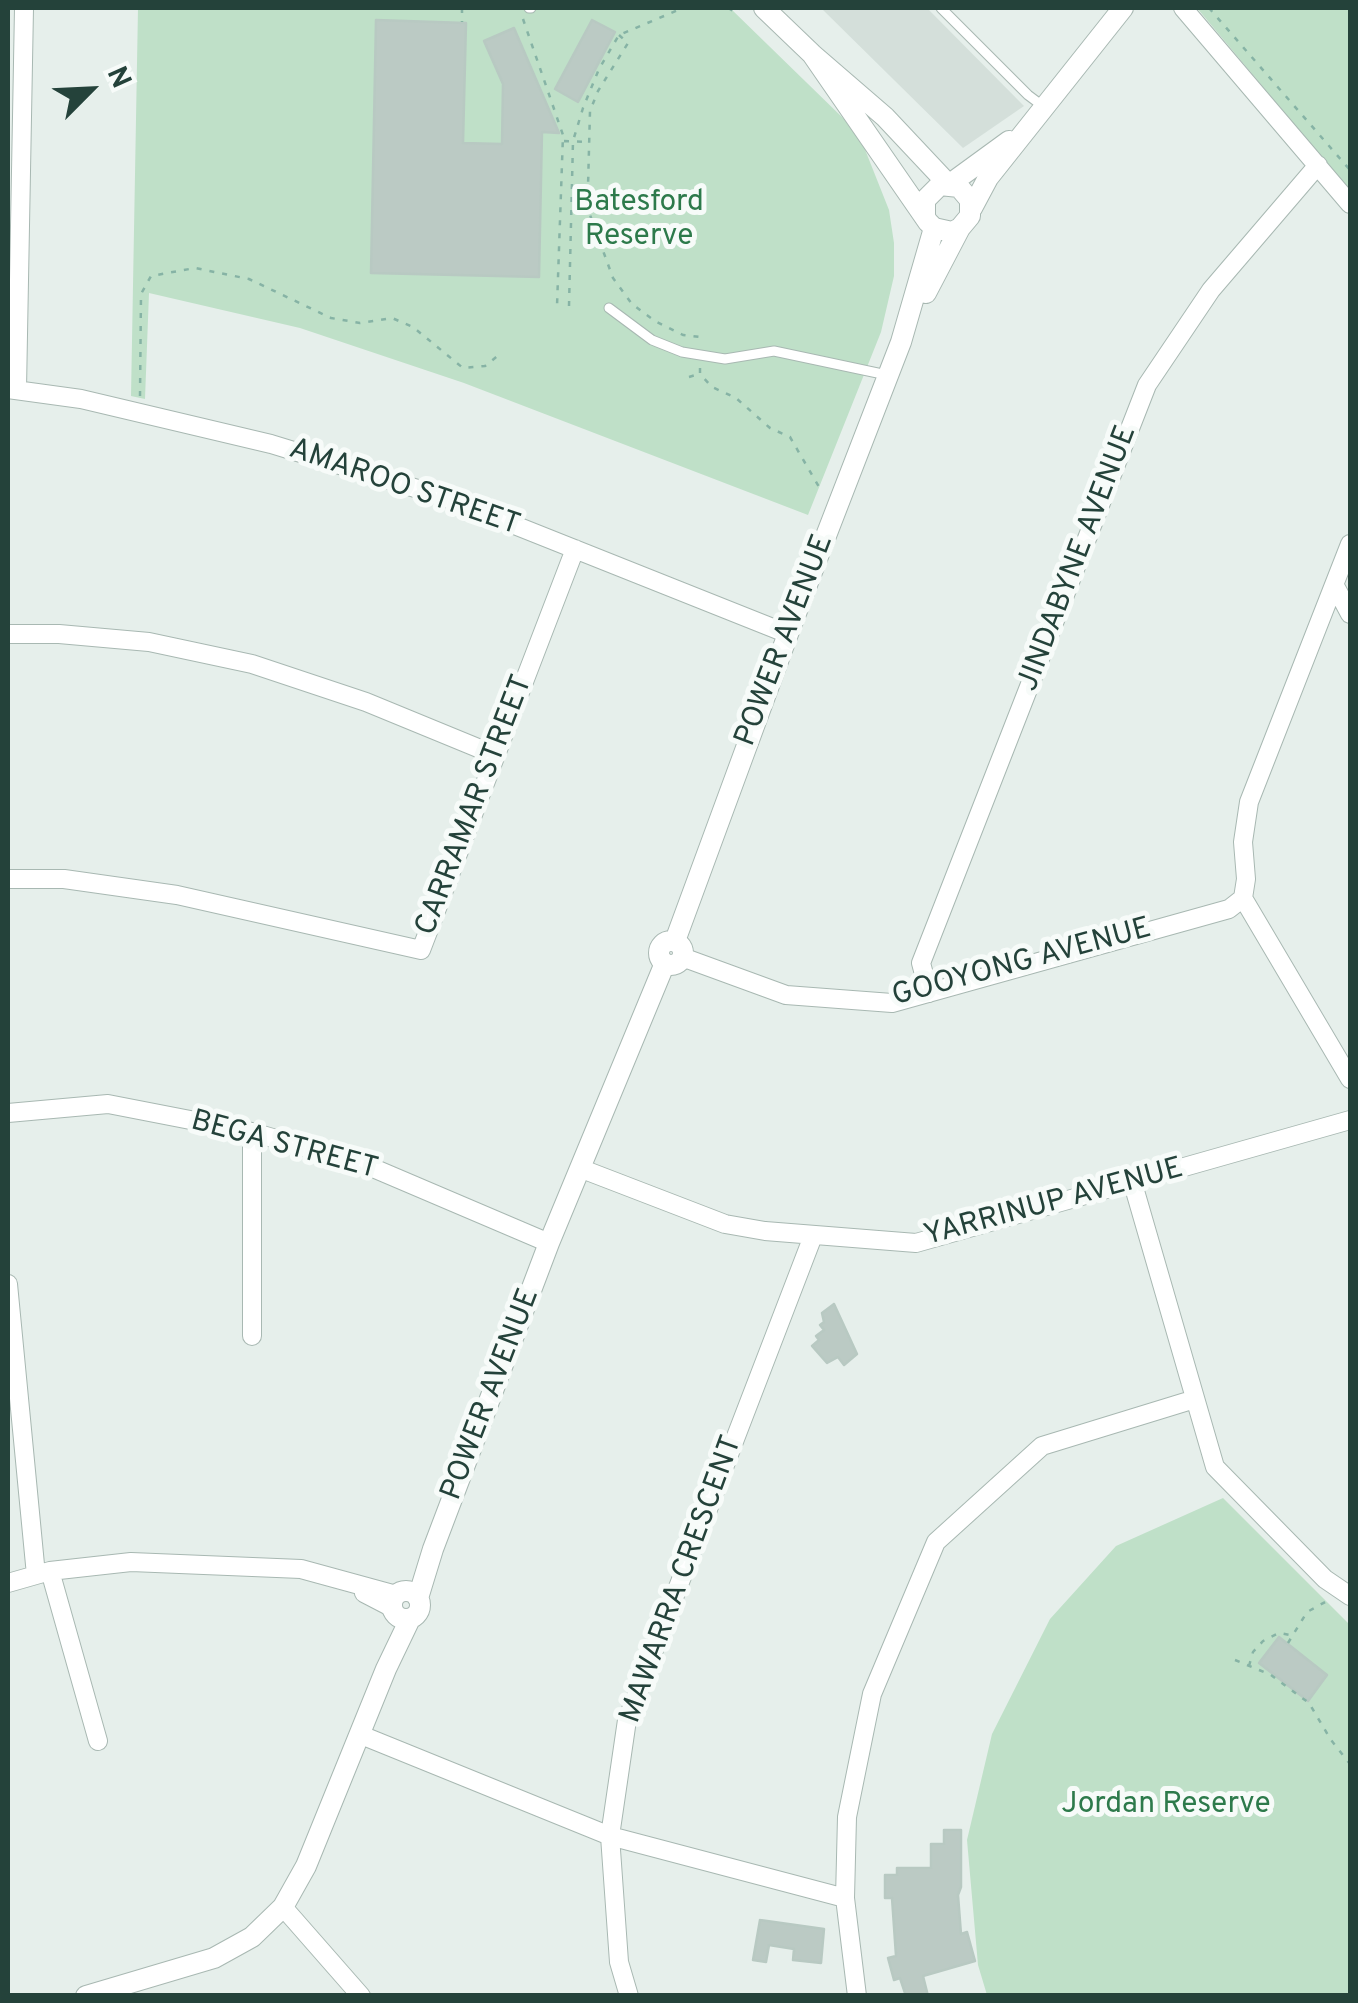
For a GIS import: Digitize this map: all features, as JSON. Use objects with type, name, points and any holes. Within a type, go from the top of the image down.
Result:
[{"type":"street","points":[[12,389],[14,159],[24,8]]},
{"type":"street","points":[[764,8],[885,117],[949,184],[966,192],[972,208]]},
{"type":"street","points":[[1184,8],[1350,204]]},
{"type":"street","points":[[812,54],[929,222],[952,232],[970,216],[988,178],[1041,116],[1118,10]]},
{"type":"street","points":[[929,222],[928,194],[949,184],[1041,116]]},
{"type":"street","name":"JINDABYNE AVENUE","points":[[929,993],[921,963],[1147,385],[1211,290],[1318,165]]},
{"type":"street","name":"POWER AVENUE","points":[[901,342],[929,222]]},
{"type":"street","name":"POWER AVENUE","points":[[86,1996],[214,1958],[252,1937],[283,1908],[306,1866],[386,1669],[402,1604],[433,1549],[549,1243],[674,954],[788,634],[887,375],[960,228]]},
{"type":"street","name":"AMAROO STREET","points":[[12,389],[140,412],[271,444],[444,498],[788,634]]},
{"type":"street","points":[[1350,544],[1249,802],[1243,842],[1246,879],[1242,898],[1350,1079]]},
{"type":"street","name":"CARRAMAR STREET","points":[[8,879],[64,879],[177,895],[421,950],[576,549]]},
{"type":"street","points":[[1335,586],[1350,614]]},
{"type":"street","points":[[8,634],[149,642],[252,664],[366,702],[495,755]]},
{"type":"street","name":"GOOYONG AVENUE","points":[[674,954],[786,995],[892,1003],[1229,909],[1242,898]]},
{"type":"street","name":"BEGA STREET","points":[[8,1114],[108,1104],[252,1132],[366,1165],[549,1243]]},
{"type":"street","name":"YARRINUP AVENUE","points":[[582,1168],[725,1224],[813,1236],[916,1243],[1350,1120]]},
{"type":"street","points":[[252,1132],[252,1336]]},
{"type":"street","points":[[1133,1184],[1215,1467],[1324,1579],[1344,1591]]},
{"type":"street","name":"MAWARRA CRESCENT","points":[[628,1996],[620,1962],[610,1836],[627,1720],[813,1236]]},
{"type":"street","points":[[8,1284],[12,1398],[43,1573],[98,1741]]},
{"type":"street","points":[[856,1996],[845,1898],[847,1817],[872,1694],[936,1542],[1042,1446],[1195,1399]]},
{"type":"street","points":[[8,1583],[43,1573],[131,1562],[301,1569],[402,1604]]},
{"type":"street","points":[[361,1735],[610,1836],[845,1898]]},
{"type":"street","points":[[283,1908],[360,1996]]},
{"type":"lane","points":[[941,8],[1028,95],[1041,116]]},
{"type":"lane","points":[[609,308],[652,340],[682,352],[725,359],[774,350],[887,375]]},
{"type":"path","points":[[448,8],[462,9],[462,22]]},
{"type":"path","points":[[569,306],[572,141],[582,108],[620,35],[683,8]]},
{"type":"path","points":[[728,8],[735,12],[741,8]]},
{"type":"path","points":[[1209,8],[1350,170]]},
{"type":"path","points":[[528,33],[563,140],[557,306]]},
{"type":"path","points":[[620,35],[628,43],[590,110],[588,142],[590,215],[613,278],[632,304],[654,322],[700,338],[700,374],[712,387],[736,398],[770,428],[790,438],[819,487],[841,495]]},
{"type":"path","points":[[582,108],[590,110]]},
{"type":"path","points":[[563,140],[588,142]]},
{"type":"path","points":[[558,218],[569,219]]},
{"type":"path","points":[[140,412],[141,294],[151,276],[195,268],[249,280],[330,318],[360,323],[392,318],[414,327],[464,368],[485,366],[500,354]]},
{"type":"path","points":[[690,376],[700,374]]},
{"type":"path","points":[[1288,1643],[1307,1612],[1344,1591]]},
{"type":"path","points":[[1249,1666],[1257,1646],[1274,1634],[1292,1636]]},
{"type":"path","points":[[1235,1660],[1271,1675],[1309,1704],[1350,1764]]},
{"type":"shaded area","points":[[821,8],[927,8],[1024,106],[963,148]]},
{"type":"green space","name":"Batesford Reserve","points":[[138,8],[730,8],[844,119],[864,147],[889,210],[894,276],[881,332],[808,515],[464,383],[300,328],[149,293],[145,399],[131,396]]},
{"type":"green space","points":[[1197,8],[1350,8],[1350,191]]},
{"type":"green space","name":"Jordan Reserve","points":[[1223,1498],[1350,1625],[1350,1995],[987,1995],[978,1965],[967,1840],[992,1734],[1050,1619],[1116,1546]]},
{"type":"building","points":[[376,20],[466,23],[463,143],[502,144],[503,84],[484,41],[514,28],[559,133],[542,132],[539,277],[371,273]]},
{"type":"building","points":[[592,20],[615,32],[578,102],[555,89]]},
{"type":"building","points":[[834,1304],[857,1354],[844,1365],[838,1357],[827,1363],[812,1346],[824,1330],[820,1325],[824,1322],[822,1313]]},
{"type":"building","points":[[1279,1637],[1327,1675],[1308,1701],[1259,1663]]},
{"type":"building","points":[[944,1830],[961,1830],[961,1934],[967,1932],[975,1961],[923,1976],[928,1996],[906,1996],[900,1978],[894,1980],[888,1958],[896,1956],[892,1898],[885,1898],[885,1875],[897,1875],[897,1868],[931,1868],[931,1844],[944,1844]]},
{"type":"building","points":[[760,1920],[824,1929],[821,1963],[793,1960],[794,1949],[769,1945],[766,1962],[753,1960]]}]
